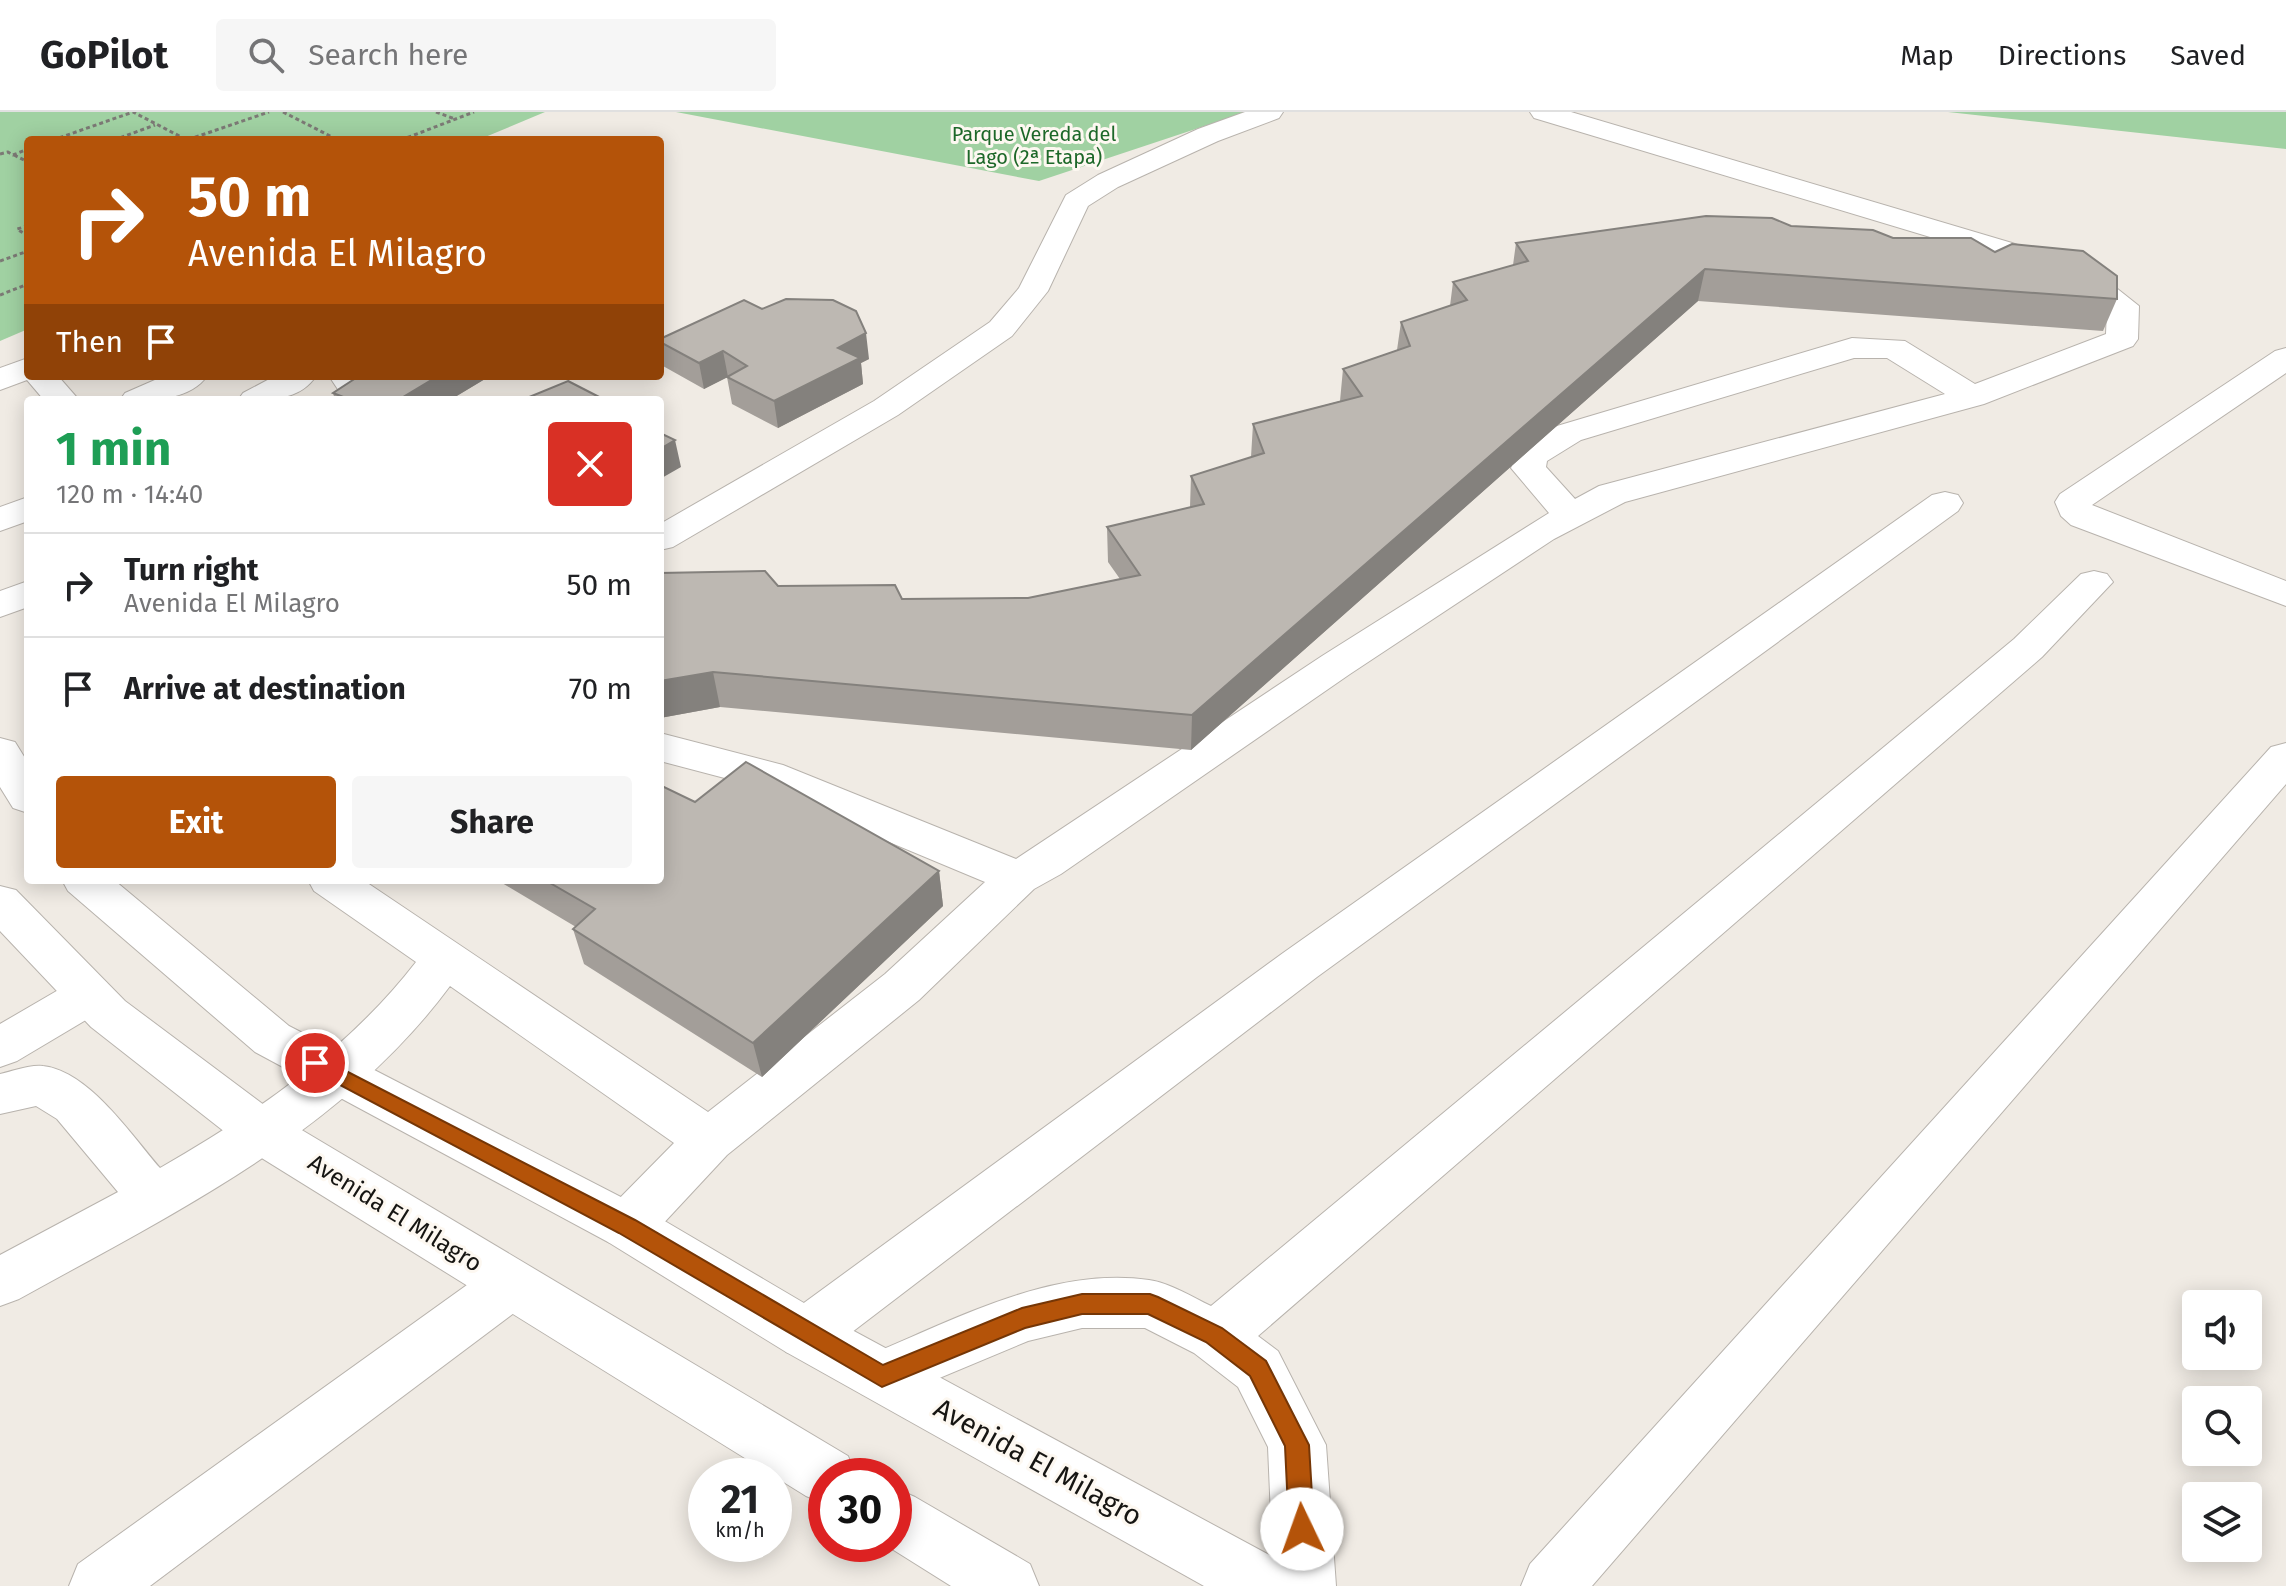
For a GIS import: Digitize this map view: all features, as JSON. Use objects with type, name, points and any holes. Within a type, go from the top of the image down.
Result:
[{"type":"street","points":[[664,537],[886,408],[1001,329],[1033,291],[1076,201],[1108,181],[1270,112]]},
{"type":"street","points":[[627,1226],[709,1140],[902,987],[1018,878],[1541,531],[1612,494],[1972,397],[2122,339],[2123,306],[2089,281],[2001,249],[1543,112]]},
{"type":"street","points":[[1572,517],[1528,468],[1531,456],[1569,433],[1777,370],[1852,348],[1894,348],[1972,397]]},
{"type":"street","points":[[2286,358],[2073,502],[2074,508],[2084,517],[2272,589],[2286,556]]},
{"type":"street","points":[[0,380],[24,370]]},
{"type":"street","points":[[44,380],[58,396]]},
{"type":"street","points":[[146,396],[182,380]]},
{"type":"street","points":[[262,396],[292,380]]},
{"type":"street","points":[[806,1334],[1312,956],[1945,503]]},
{"type":"street","points":[[0,520],[24,510]]},
{"type":"street","points":[[1214,1335],[1250,1310],[2028,648],[2094,582]]},
{"type":"street","points":[[0,605],[24,595]]},
{"type":"street","points":[[664,748],[768,775],[1018,878]]},
{"type":"street","points":[[0,752],[24,791]]},
{"type":"street","points":[[1552,1586],[2286,757]]},
{"type":"street","name":"Avenida El Milagro","points":[[89,884],[272,1039],[627,1226],[806,1334],[1264,1586]]},
{"type":"street","points":[[336,884],[709,1140]]},
{"type":"street","name":"Avenida El Milagro","points":[[0,902],[108,1014],[262,1132],[808,1464]]},
{"type":"street","points":[[0,1282],[262,1132],[337,1075],[388,1030],[422,994],[444,959]]},
{"type":"street","points":[[0,1048],[89,995]]},
{"type":"street","points":[[0,1094],[42,1085],[75,1105],[153,1197]]},
{"type":"street","points":[[100,1586],[511,1284]]},
{"type":"street","points":[[882,1376],[1022,1318],[1082,1304],[1150,1304],[1214,1335],[1258,1369],[1297,1445],[1305,1586]]},
{"type":"street","points":[[912,1528],[996,1581]]},
{"type":"path","points":[[64,136],[133,112],[179,136]]},
{"type":"path","points":[[199,136],[269,112]]},
{"type":"path","points":[[283,112],[329,136]]},
{"type":"path","points":[[436,112],[456,119]]},
{"type":"path","points":[[411,136],[474,112]]},
{"type":"path","points":[[124,136],[156,124]]},
{"type":"path","points":[[13,155],[24,151]]},
{"type":"path","points":[[0,154],[8,152],[24,160]]},
{"type":"path","points":[[0,261],[24,252]]},
{"type":"path","points":[[0,295],[24,286]]},
{"type":"green space","points":[[0,112],[545,112],[488,136],[24,136],[24,331],[0,341]]},
{"type":"green space","name":"Parque Vereda del Lago (2ª Etapa)","points":[[676,112],[1247,112],[1039,181]]},
{"type":"green space","points":[[1948,112],[2286,112],[2286,149]]},
{"type":"building","points":[[1706,216],[1772,218],[1791,226],[1873,230],[1893,238],[1971,238],[1995,252],[2012,244],[2083,251],[2117,276],[2117,299],[1705,269],[1192,715],[713,672],[664,680],[664,573],[765,571],[778,586],[895,585],[902,599],[1028,598],[1140,575],[1107,527],[1204,504],[1191,476],[1264,453],[1253,424],[1362,396],[1343,369],[1410,346],[1401,322],[1467,300],[1453,282],[1528,261],[1516,243]]},
{"type":"building","points":[[786,299],[833,300],[856,311],[866,333],[838,348],[860,358],[774,401],[727,377],[747,366],[723,351],[699,363],[664,344],[664,337],[744,300],[762,309]]},
{"type":"building","points":[[353,380],[431,380],[405,396],[341,396],[333,393]]},
{"type":"building","points":[[568,381],[597,396],[532,396]]},
{"type":"building","points":[[664,435],[675,440],[664,447]]},
{"type":"building","points":[[746,762],[939,871],[753,1043],[573,929],[595,909],[552,884],[664,884],[664,787],[695,802]]},
{"type":"route","points":[[315,1063],[627,1226],[882,1376],[1022,1318],[1082,1304],[1150,1304],[1214,1335],[1258,1369],[1297,1445],[1302,1529]]}]
